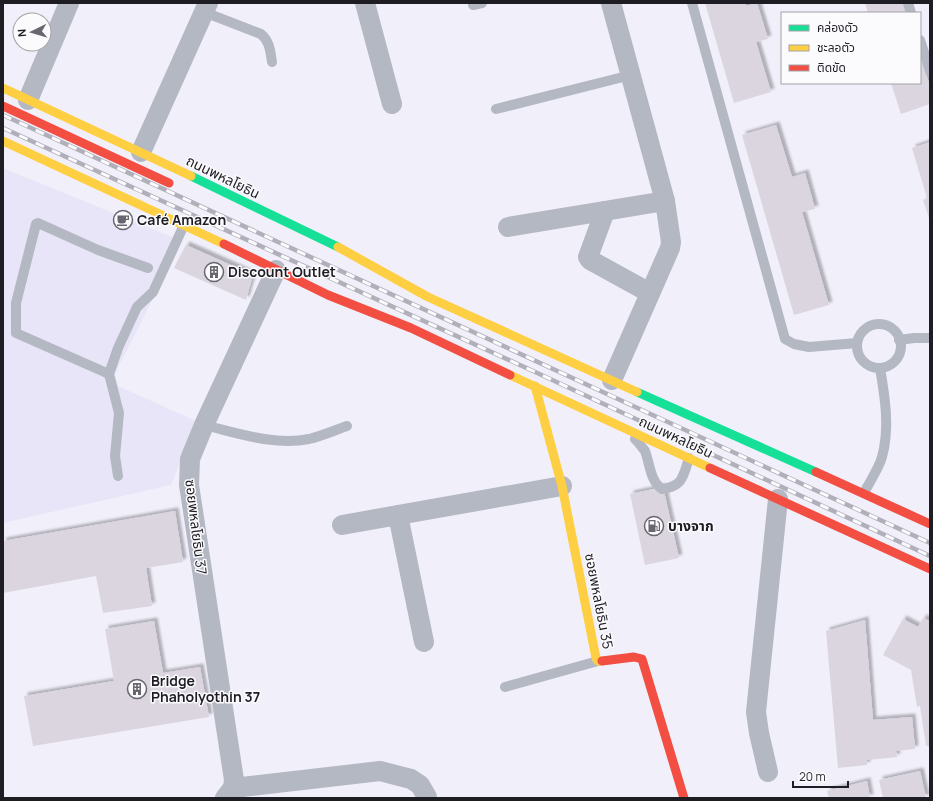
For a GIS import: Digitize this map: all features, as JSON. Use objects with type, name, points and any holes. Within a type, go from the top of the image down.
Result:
[{"type":"main road","name":"ถนนพหลโยธิน","points":[[3,88],[141,152],[356,256],[428,296]]},
{"type":"main road","name":"ถนนพหลโยธิน","points":[[3,106],[177,186]]},
{"type":"main road","name":"ถนนพหลโยธิน","points":[[3,141],[184,225],[328,295],[410,328],[602,418],[930,568]]},
{"type":"main road","name":"ถนนพหลโยธิน","points":[[367,274],[394,282],[428,296],[930,524]]},
{"type":"main road","name":"ถนนพหลโยธิน","points":[[380,306],[410,328]]},
{"type":"main road","name":"ซอยพหลโยธิน 35","points":[[535,386],[562,486],[598,661],[634,657],[642,659],[684,798]]},
{"type":"street","points":[[28,100],[68,3]]},
{"type":"street","points":[[365,3],[392,104]]},
{"type":"street","points":[[611,3],[665,201],[671,242],[670,248],[612,380]]},
{"type":"street","points":[[141,152],[206,7]]},
{"type":"street","points":[[508,227],[665,201]]},
{"type":"street","points":[[605,211],[588,257],[590,260],[650,294]]},
{"type":"street","name":"ซอยพหลโยธิน 37","points":[[230,794],[234,780],[189,485],[190,459],[204,425],[276,270]]},
{"type":"street","points":[[342,525],[562,486]]},
{"type":"street","points":[[768,772],[756,712],[778,499]]},
{"type":"street","points":[[398,515],[424,642]]},
{"type":"street","points":[[230,794],[380,772],[412,779],[420,786],[427,797]]},
{"type":"lane","points":[[692,3],[784,339],[794,344],[809,346],[858,344]]},
{"type":"lane","points":[[206,7],[261,34],[266,39],[270,48],[272,62]]},
{"type":"lane","points":[[921,43],[930,71]]},
{"type":"lane","points":[[496,109],[631,75]]},
{"type":"lane","points":[[108,374],[16,333],[16,303],[36,224],[38,223],[98,250],[148,268]]},
{"type":"lane","points":[[118,476],[115,456],[119,412],[108,374],[118,348],[137,308],[153,292],[184,225]]},
{"type":"lane","points":[[877,324],[886,325],[893,329],[901,344],[900,353],[895,360],[880,368],[865,362],[860,356],[857,348],[858,344],[858,339],[862,332],[869,326],[877,324]]},
{"type":"lane","points":[[899,340],[930,338]]},
{"type":"lane","points":[[864,493],[882,458],[886,434],[885,396],[880,368]]},
{"type":"lane","points":[[602,418],[636,440],[644,450],[657,486],[662,489],[672,487],[679,482],[689,458]]},
{"type":"lane","points":[[204,425],[258,438],[286,441],[310,438],[347,426]]},
{"type":"lane","points":[[505,687],[598,661]]},
{"type":"shaded area","points":[[3,168],[182,241],[115,374],[118,386],[196,421],[171,485],[3,523]]},
{"type":"building","points":[[705,3],[745,3],[746,6],[757,3],[768,39],[756,42],[771,92],[734,103]]},
{"type":"building","points":[[865,3],[903,3],[906,12],[868,12]]},
{"type":"building","points":[[921,59],[930,86],[930,104],[901,114],[891,84],[921,84]]},
{"type":"building","points":[[776,125],[792,177],[805,173],[815,209],[802,212],[829,305],[794,315],[742,135]]},
{"type":"building","points":[[930,142],[930,221],[923,200],[927,198],[912,148]]},
{"type":"building","name":"Discount Outlet","points":[[186,245],[253,275],[246,300],[174,268]]},
{"type":"building","name":"บางจาก","points":[[663,487],[679,558],[645,565],[630,494]]},
{"type":"building","points":[[175,511],[183,562],[146,568],[152,606],[103,613],[96,576],[3,593],[3,541]]},
{"type":"building","points":[[923,618],[930,621],[930,746],[926,746],[920,706],[917,707],[911,670],[883,655],[903,619],[918,627]]},
{"type":"building","points":[[865,620],[873,720],[912,717],[915,749],[896,751],[897,757],[867,760],[867,765],[838,768],[826,631]]},
{"type":"building","name":"Bridge Phaholyothin 37","points":[[154,621],[163,673],[200,667],[209,717],[33,746],[24,696],[114,681],[105,629]]},
{"type":"building","points":[[920,771],[926,798],[883,798],[879,780]]},
{"type":"building","points":[[867,781],[870,798],[829,798],[827,791]]},
{"type":"railway","points":[[3,115],[930,543]]},
{"type":"railway","points":[[3,128],[533,371],[930,556]]},
{"type":"traffic: fast","points":[[191,176],[338,247]]},
{"type":"traffic: fast","points":[[637,392],[816,472]]},
{"type":"traffic: slow","points":[[3,88],[191,176]]},
{"type":"traffic: slow","points":[[3,141],[224,244]]},
{"type":"traffic: slow","points":[[338,247],[428,297],[637,392]]},
{"type":"traffic: slow","points":[[510,375],[710,468]]},
{"type":"traffic: slow","points":[[535,386],[562,486],[596,658],[598,661],[602,661]]},
{"type":"traffic: jam","points":[[3,106],[169,183]]},
{"type":"traffic: jam","points":[[224,244],[328,295],[411,328],[510,375]]},
{"type":"traffic: jam","points":[[710,468],[930,569]]},
{"type":"traffic: jam","points":[[816,472],[930,524]]},
{"type":"traffic: jam","points":[[602,661],[634,657],[642,659],[684,798]]},
{"type":"place","name":"Café Amazon","points":[[123,220]]},
{"type":"place","name":"Discount Outlet","points":[[214,272]]},
{"type":"place","name":"บางจาก","points":[[654,526]]},
{"type":"place","name":"Bridge Phaholyothin 37","points":[[137,689]]}]
